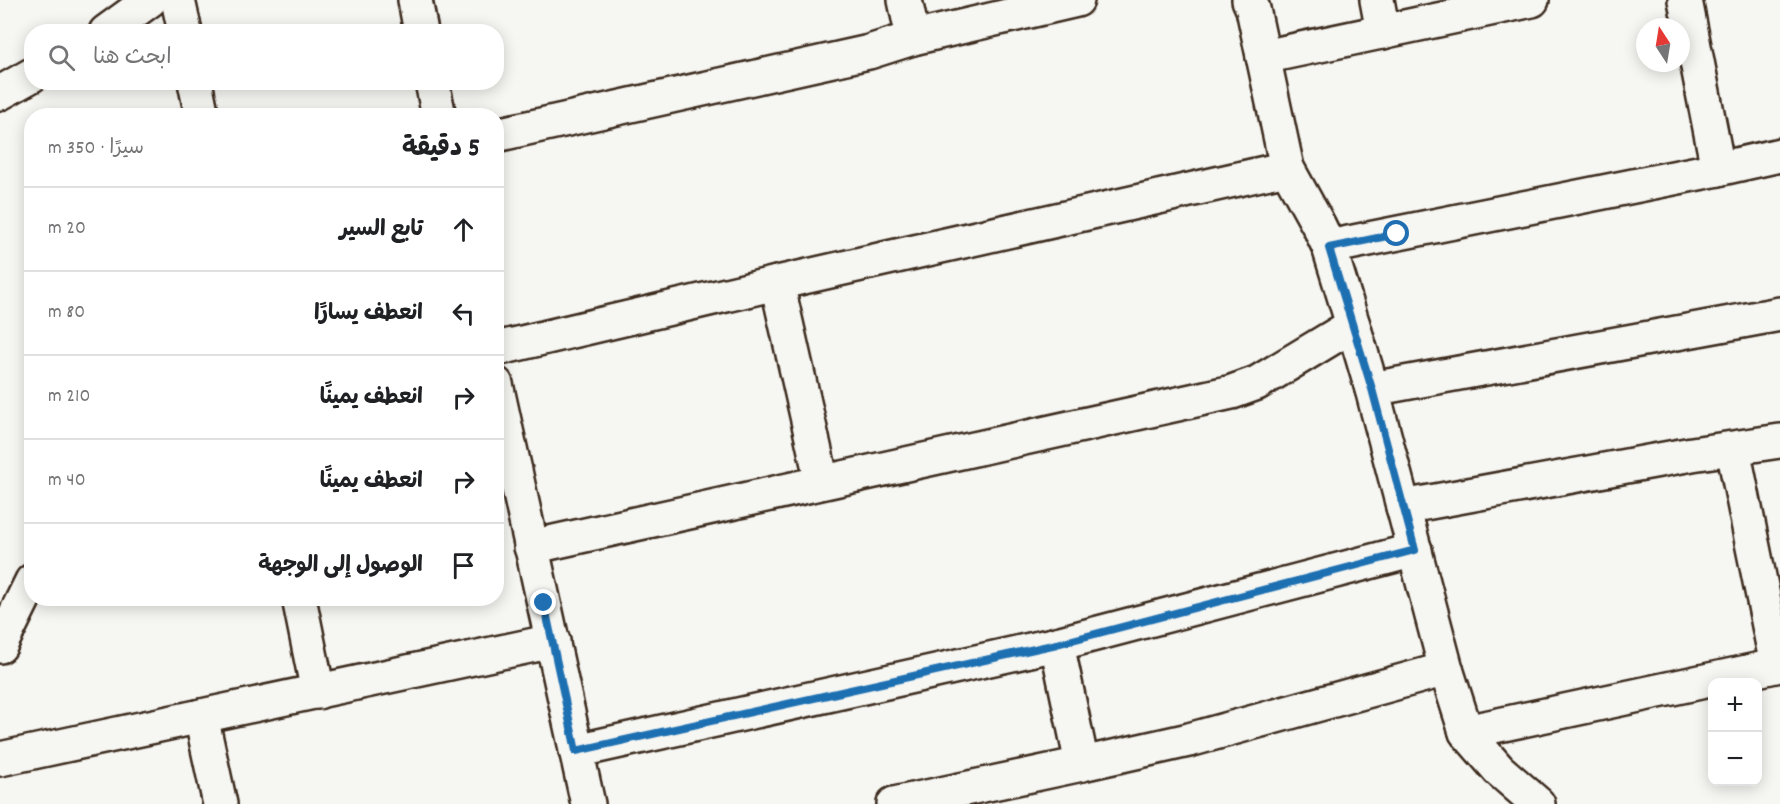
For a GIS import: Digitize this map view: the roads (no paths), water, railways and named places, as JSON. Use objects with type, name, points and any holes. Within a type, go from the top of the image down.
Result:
[{"type":"street","points":[[117,24],[150,0]]},
{"type":"street","points":[[178,0],[183,24]]},
{"type":"street","points":[[415,0],[420,24]]},
{"type":"street","points":[[905,0],[913,38]]},
{"type":"street","points":[[504,133],[857,54],[913,38],[1077,0]]},
{"type":"street","points":[[1248,0],[1253,9],[1287,168],[1329,248],[1372,389],[1446,669],[1466,732],[1499,770],[1539,804]]},
{"type":"street","points":[[1377,0],[1383,32]]},
{"type":"street","points":[[1263,57],[1532,0]]},
{"type":"street","points":[[1685,0],[1718,169]]},
{"type":"street","points":[[0,93],[24,80]]},
{"type":"street","points":[[197,90],[200,108]]},
{"type":"street","points":[[434,90],[437,108]]},
{"type":"street","points":[[1329,248],[1780,155]]},
{"type":"street","points":[[504,347],[1287,168]]},
{"type":"street","points":[[777,283],[822,482]]},
{"type":"street","points":[[1372,389],[1780,314]]},
{"type":"street","points":[[531,547],[1232,392],[1257,383],[1353,325]]},
{"type":"street","points":[[504,421],[588,804]]},
{"type":"street","points":[[1403,507],[1670,458],[1780,441]]},
{"type":"street","points":[[1466,732],[1779,665],[1733,448]]},
{"type":"street","points":[[576,751],[1057,644],[1415,550]]},
{"type":"street","points":[[0,646],[24,597]]},
{"type":"street","points":[[301,606],[318,692]]},
{"type":"street","points":[[0,759],[553,641]]},
{"type":"street","points":[[1057,644],[1082,764]]},
{"type":"street","points":[[894,804],[1189,740],[1446,669]]},
{"type":"street","points":[[201,717],[220,804]]}]
